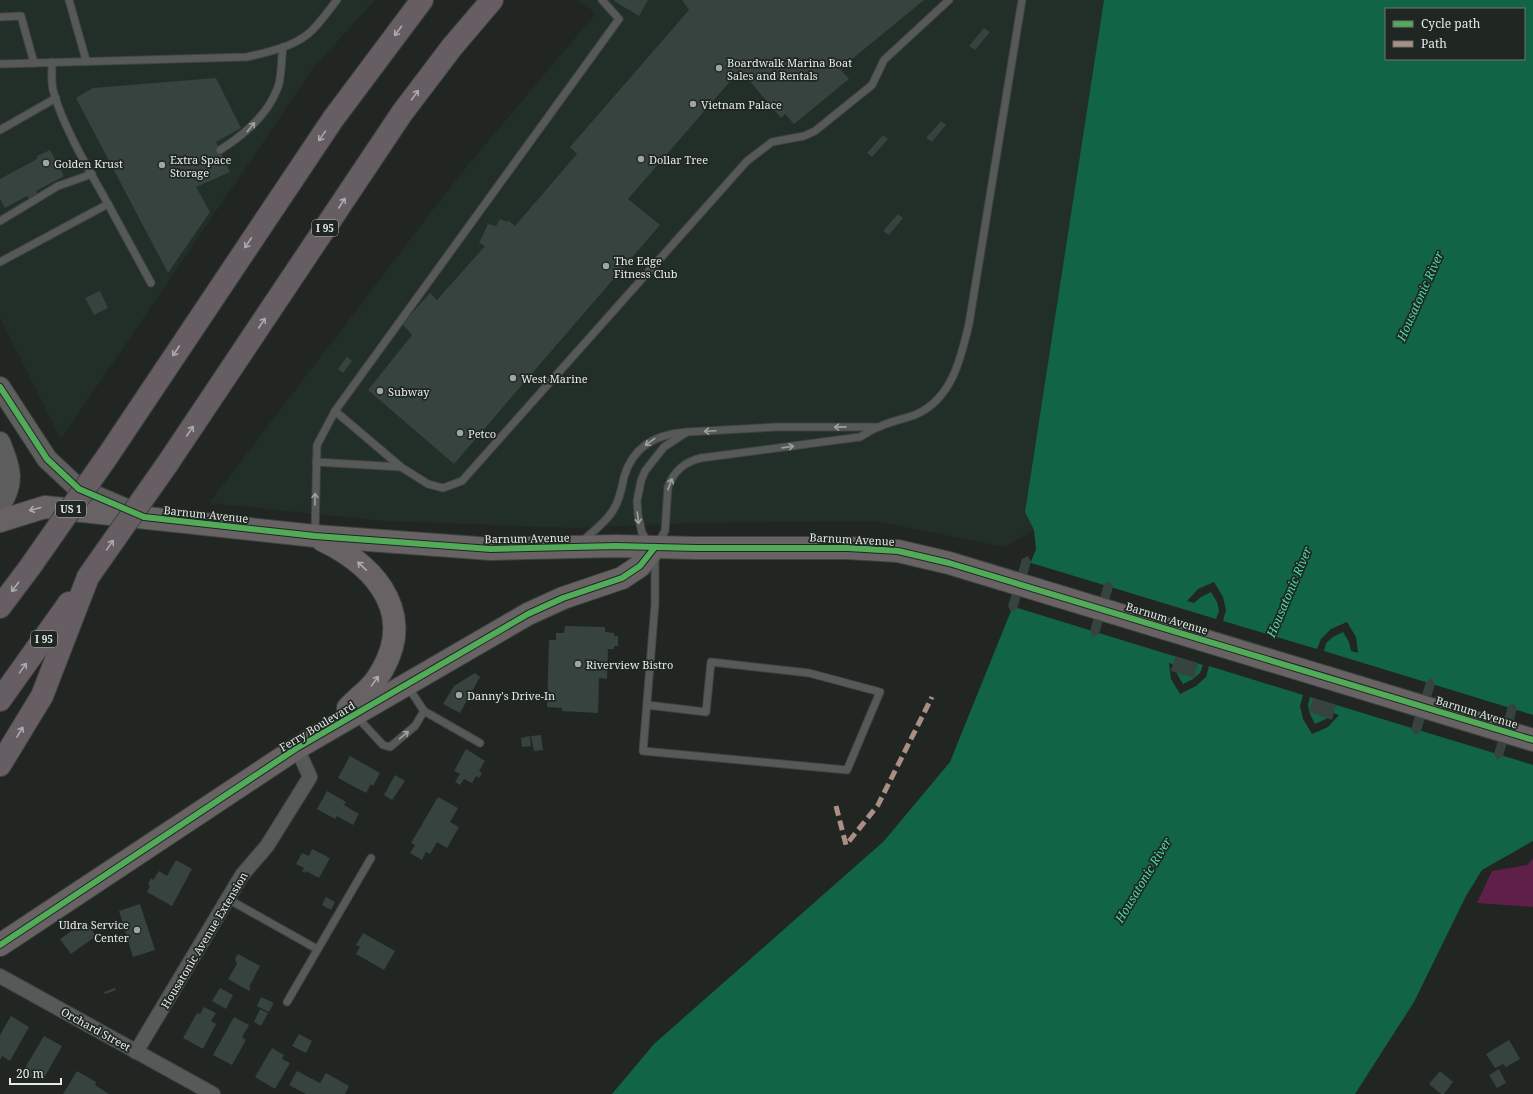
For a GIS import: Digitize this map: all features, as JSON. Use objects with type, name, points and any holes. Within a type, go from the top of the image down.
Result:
[{"type":"highway","points":[[0,607],[30,567],[109,454],[329,125],[422,0]]},
{"type":"highway","name":"I 95","points":[[0,700],[168,463],[406,108],[445,56],[492,0]]},
{"type":"highway","points":[[0,765],[42,696],[88,577]]},
{"type":"main road","points":[[0,387],[47,459],[79,489],[144,517]]},
{"type":"main road","points":[[0,442],[10,468],[10,484],[0,506]]},
{"type":"main road","name":"Barnum Avenue","points":[[0,521],[45,507],[315,536],[491,549],[575,547],[807,547],[876,549],[923,556],[971,569],[1533,740]]},
{"type":"main road","points":[[315,536],[350,555],[370,573],[386,596],[393,622],[391,650],[383,669],[368,690],[354,702],[328,730]]},
{"type":"main road","name":"Ferry Boulevard","points":[[0,945],[297,748],[528,614],[563,598],[622,578],[640,566],[655,547]]},
{"type":"street","name":"Housatonic Avenue Extension","points":[[136,1052],[242,875],[267,846],[310,777],[297,748]]},
{"type":"street","name":"Orchard Street","points":[[0,976],[213,1094]]},
{"type":"lane","points":[[68,0],[86,60]]},
{"type":"lane","points":[[0,64],[86,60],[247,57],[282,47],[309,33],[337,0]]},
{"type":"lane","points":[[315,536],[317,445],[335,411],[618,19],[602,0]]},
{"type":"lane","points":[[335,411],[401,467],[428,484],[443,488],[462,481],[747,161],[775,140],[804,136],[815,131],[872,84],[884,60],[949,0]]},
{"type":"lane","points":[[647,705],[706,712],[711,662],[809,673],[880,692],[847,770],[643,751],[655,604],[655,547],[665,531],[670,481],[675,473],[686,463],[701,458],[860,437],[879,426],[917,414],[934,403],[955,374],[961,359],[970,317],[1022,0]]},
{"type":"lane","points":[[0,17],[21,16],[34,63]]},
{"type":"lane","points":[[220,150],[245,134],[270,103],[279,86],[282,47]]},
{"type":"lane","points":[[52,62],[53,89],[68,128],[151,283]]},
{"type":"lane","points":[[0,130],[56,98]]},
{"type":"lane","points":[[0,221],[58,186],[92,174]]},
{"type":"lane","points":[[0,262],[108,204]]},
{"type":"lane","points":[[575,547],[598,527],[615,508],[627,469],[641,449],[656,438],[666,434],[776,428],[879,426]]},
{"type":"lane","points":[[655,547],[644,539],[639,525],[637,501],[641,481],[652,461],[664,447],[687,432]]},
{"type":"lane","points":[[316,462],[401,467]]},
{"type":"lane","points":[[406,684],[424,711],[480,743]]},
{"type":"lane","points":[[355,715],[383,745],[390,747],[415,726],[424,711]]},
{"type":"lane","points":[[287,1002],[371,858]]},
{"type":"lane","points":[[228,899],[317,949]]},
{"type":"shaded area","points":[[0,0],[375,0],[315,66],[61,439],[0,318]]},
{"type":"shaded area","points":[[576,0],[1104,0],[1025,512],[1034,530],[1005,547],[875,521],[691,523],[577,528],[384,521],[209,503],[458,177],[596,13]]},
{"type":"shaded area","points":[[1533,859],[1533,907],[1477,903],[1492,871],[1527,865]]},
{"type":"water","name":"Housatonic River","points":[[1104,0],[1533,0],[1533,841],[1482,870],[1466,896],[1414,1002],[1355,1094],[612,1094],[654,1044],[884,841],[950,762],[1036,549],[1034,530],[1025,512]]},
{"type":"pier","points":[[1028,562],[1216,619],[1219,611],[1217,602],[1211,592],[1201,597],[1194,603],[1187,601],[1198,589],[1214,582],[1223,597],[1226,610],[1223,621],[1317,649],[1321,639],[1331,629],[1347,622],[1356,637],[1358,653],[1351,651],[1349,642],[1343,632],[1333,637],[1326,643],[1324,651],[1533,715],[1533,765],[1310,697],[1308,705],[1310,714],[1315,724],[1326,719],[1333,713],[1339,715],[1328,727],[1312,734],[1303,719],[1300,706],[1303,695],[1209,666],[1206,677],[1196,686],[1180,694],[1171,679],[1169,663],[1175,665],[1177,674],[1183,684],[1193,679],[1200,673],[1203,665],[1011,606]]},
{"type":"building","points":[[648,0],[639,16],[614,1]]},
{"type":"building","points":[[682,0],[924,0],[840,69],[849,79],[794,124],[785,114],[781,118],[740,70],[628,199],[660,225],[454,464],[368,390],[412,335],[402,324],[430,293],[437,300],[485,246],[479,243],[488,224],[496,226],[500,219],[507,222],[508,220],[515,226],[577,154],[570,147],[689,10]]},
{"type":"building","points":[[984,28],[990,32],[975,50],[969,46]]},
{"type":"building","points":[[216,78],[241,128],[216,142],[230,172],[196,187],[210,212],[168,273],[76,98],[93,88]]},
{"type":"building","points":[[941,121],[946,125],[932,142],[926,138]]},
{"type":"building","points":[[883,135],[888,139],[872,157],[867,153]]},
{"type":"building","points":[[50,150],[64,176],[36,191],[38,196],[30,200],[27,196],[5,208],[0,199],[0,179],[37,159],[37,156]]},
{"type":"building","points":[[898,214],[903,218],[889,235],[883,231]]},
{"type":"building","points":[[100,291],[108,308],[94,315],[85,298]]},
{"type":"building","points":[[347,357],[352,361],[343,373],[338,369]]},
{"type":"building","points":[[1028,556],[1031,562],[1017,609],[1011,612],[1008,606],[1022,559]]},
{"type":"building","points":[[1110,581],[1113,587],[1099,634],[1093,637],[1090,631],[1104,584]]},
{"type":"building","name":"Riverview Bistro","points":[[565,626],[605,627],[605,632],[614,633],[614,636],[618,636],[618,646],[614,646],[614,649],[608,649],[607,679],[599,678],[598,713],[562,711],[562,708],[547,707],[549,640],[556,640],[556,633],[564,633]]},
{"type":"building","points":[[1175,656],[1198,663],[1194,678],[1171,671]]},
{"type":"building","name":"Danny's Drive-In","points":[[475,673],[480,677],[460,713],[443,704],[454,686]]},
{"type":"building","points":[[1432,678],[1435,684],[1421,731],[1415,735],[1411,729],[1426,682]]},
{"type":"building","points":[[1313,698],[1336,705],[1332,720],[1309,712]]},
{"type":"building","points":[[1514,703],[1517,709],[1503,756],[1497,760],[1494,754],[1508,706]]},
{"type":"building","points":[[541,735],[543,750],[534,751],[531,736]]},
{"type":"building","points":[[530,736],[531,746],[522,747],[521,738]]},
{"type":"building","points":[[466,749],[485,761],[479,771],[482,773],[479,778],[476,776],[472,783],[464,779],[460,785],[455,782],[460,774],[454,771]]},
{"type":"building","points":[[350,756],[380,773],[373,786],[371,784],[366,793],[338,778]]},
{"type":"building","points":[[395,775],[405,781],[392,800],[384,795]]},
{"type":"building","points":[[327,791],[346,802],[344,805],[359,814],[353,825],[337,816],[335,819],[317,809]]},
{"type":"building","points":[[438,797],[458,808],[450,822],[459,827],[447,848],[437,842],[430,854],[426,852],[422,860],[410,853],[415,845],[411,843]]},
{"type":"building","points":[[312,849],[330,858],[319,878],[306,871],[305,873],[302,871],[304,868],[296,864],[302,853],[309,856]]},
{"type":"building","points":[[176,860],[192,869],[172,906],[147,892],[150,886],[148,884],[151,878],[153,880],[159,871],[167,876]]},
{"type":"building","points":[[326,897],[335,902],[331,910],[322,905]]},
{"type":"building","name":"Uldra Service Center","points":[[140,904],[155,950],[133,957],[119,911]]},
{"type":"building","points":[[86,921],[96,936],[71,954],[60,939]]},
{"type":"building","points":[[363,933],[395,951],[384,970],[356,954],[360,947],[356,945]]},
{"type":"building","points":[[238,954],[260,966],[249,987],[251,988],[249,991],[228,979],[237,964],[235,959]]},
{"type":"building","points":[[115,988],[116,990],[105,994],[104,992]]},
{"type":"building","points":[[220,988],[233,995],[226,1009],[212,1001]]},
{"type":"building","points":[[261,997],[274,1003],[269,1012],[257,1006]]},
{"type":"building","points":[[204,1007],[216,1013],[211,1021],[216,1024],[203,1049],[183,1038],[197,1013],[200,1014]]},
{"type":"building","points":[[260,1009],[268,1013],[261,1026],[254,1022]]},
{"type":"building","points":[[11,1016],[29,1027],[10,1061],[2,1056],[0,1060],[0,1035]]},
{"type":"building","points":[[234,1017],[249,1025],[242,1037],[246,1040],[232,1065],[213,1055]]},
{"type":"building","points":[[299,1034],[312,1041],[306,1053],[292,1046]]},
{"type":"building","points":[[44,1036],[62,1046],[43,1080],[36,1076],[34,1080],[26,1075],[27,1072],[25,1068]]},
{"type":"building","points":[[1509,1040],[1520,1059],[1506,1067],[1503,1064],[1495,1068],[1486,1054]]},
{"type":"building","points":[[272,1048],[284,1055],[282,1059],[290,1063],[275,1089],[255,1077]]},
{"type":"building","points":[[1499,1069],[1506,1083],[1497,1088],[1489,1075]]},
{"type":"building","points":[[77,1071],[96,1082],[95,1085],[109,1094],[63,1094]]},
{"type":"building","points":[[297,1071],[320,1083],[326,1073],[349,1086],[345,1094],[306,1094],[289,1085]]},
{"type":"building","points":[[1440,1071],[1453,1082],[1444,1094],[1441,1094],[1429,1084]]},
{"type":"marked path","points":[[836,806],[846,845],[878,805],[932,697]]},
{"type":"cycle path","points":[[0,387],[47,459],[79,489],[144,517],[315,536],[491,549],[616,546],[696,548],[848,548],[898,551],[949,563],[1533,740]]},
{"type":"cycle path","points":[[0,945],[297,748],[528,614],[563,598],[622,578],[640,566],[655,547]]},
{"type":"place","name":"Boardwalk Marina Boat Sales and Rentals","points":[[719,68]]},
{"type":"place","name":"Vietnam Palace","points":[[693,104]]},
{"type":"place","name":"Dollar Tree","points":[[641,159]]},
{"type":"place","name":"Golden Krust","points":[[46,163]]},
{"type":"place","name":"Extra Space Storage","points":[[162,165]]},
{"type":"place","name":"The Edge Fitness Club","points":[[606,266]]},
{"type":"place","name":"West Marine","points":[[513,378]]},
{"type":"place","name":"Subway","points":[[380,391]]},
{"type":"place","name":"Petco","points":[[460,433]]},
{"type":"place","name":"Riverview Bistro","points":[[578,664]]},
{"type":"place","name":"Danny's Drive-In","points":[[459,695]]},
{"type":"place","name":"Uldra Service Center","points":[[137,930]]}]
